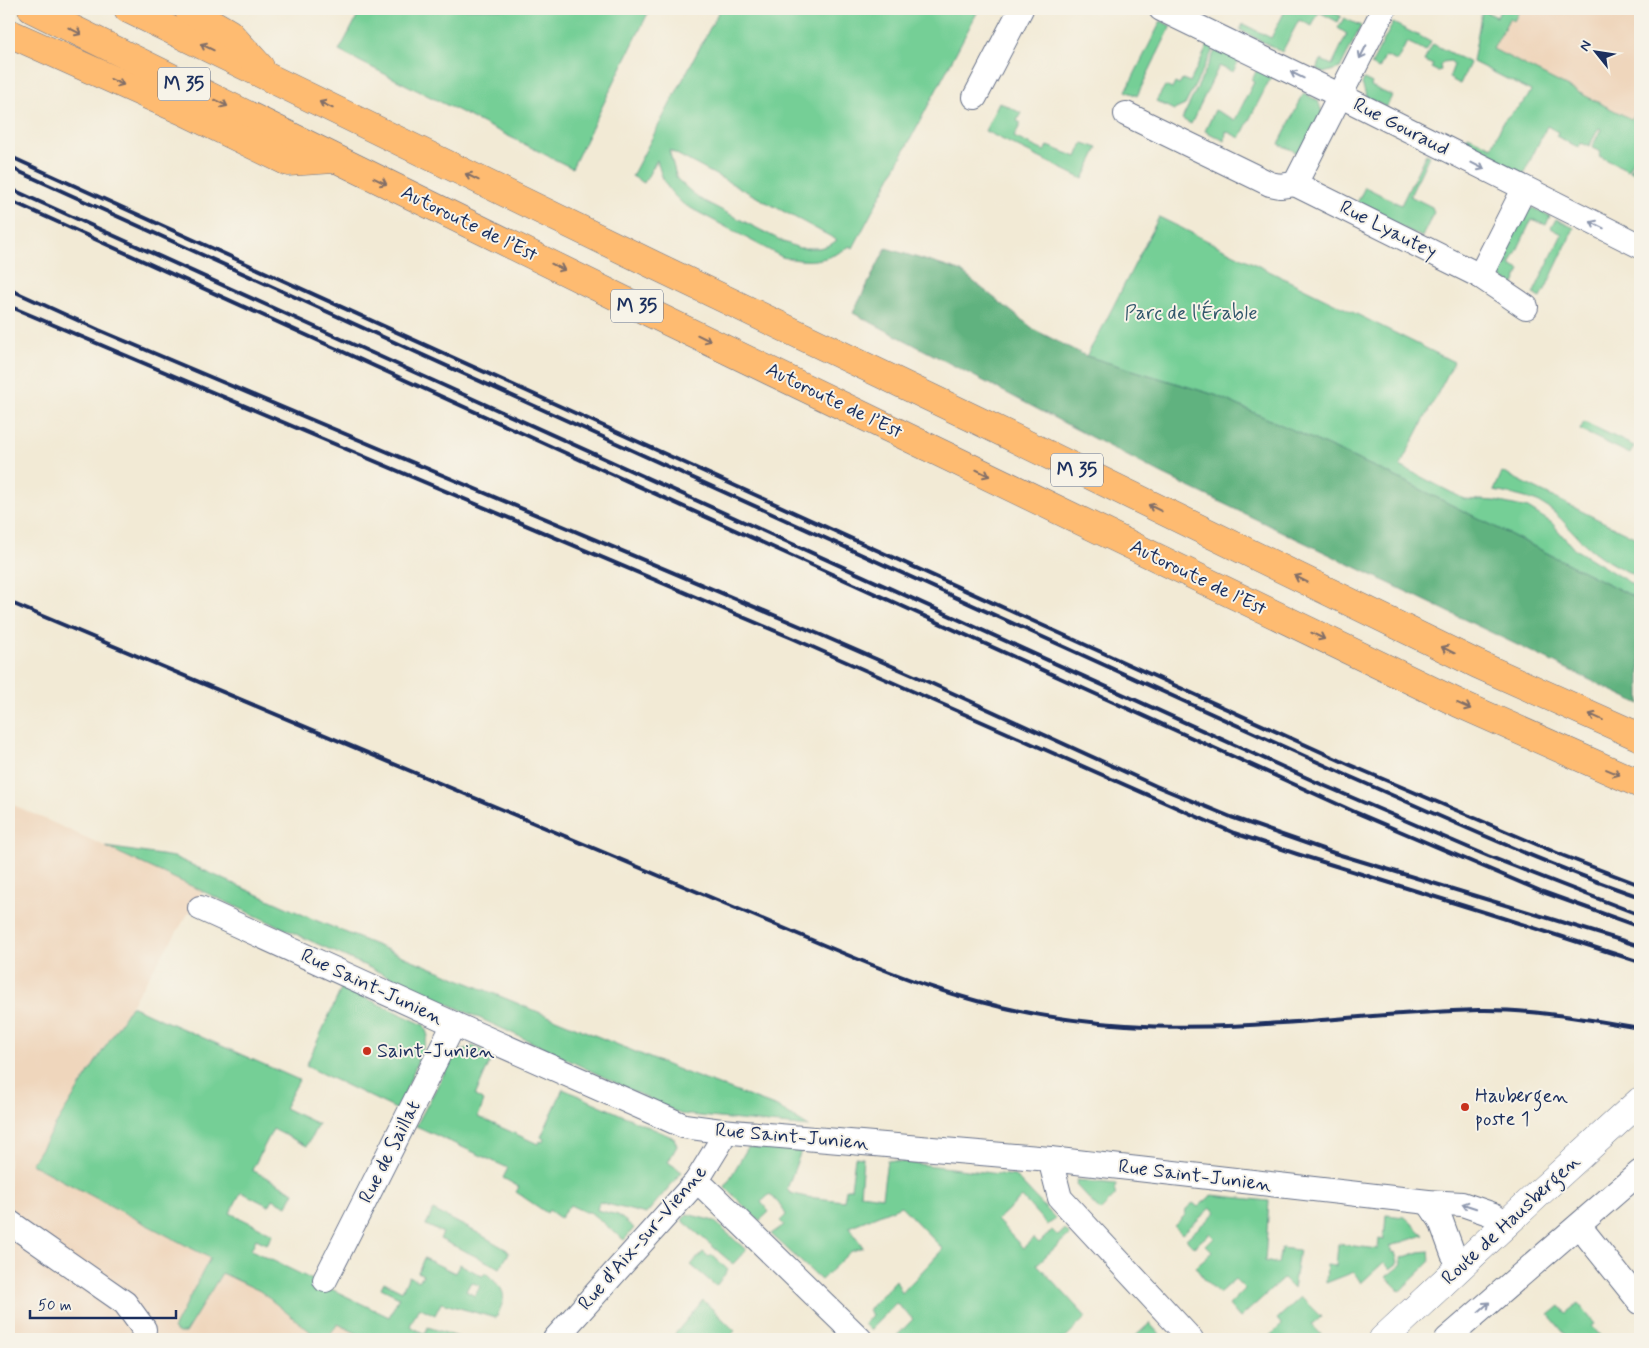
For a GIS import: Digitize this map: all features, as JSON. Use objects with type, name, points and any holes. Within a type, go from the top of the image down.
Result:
[{"type":"highway","name":"Autoroute de l’Est","points":[[32,9],[336,159],[1440,695],[1640,784]]},
{"type":"highway","name":"M 35","points":[[128,9],[658,267],[978,420],[1477,664],[1640,737]]},
{"type":"highway","points":[[188,9],[229,33],[267,76]]},
{"type":"highway","points":[[9,33],[183,111],[288,162],[336,159]]},
{"type":"street","points":[[975,97],[1021,9]]},
{"type":"street","name":"Rue Gouraud","points":[[1161,9],[1640,246]]},
{"type":"street","points":[[1295,184],[1384,9]]},
{"type":"street","name":"Rue Lyautey","points":[[1126,114],[1270,184],[1280,186],[1295,184],[1480,276],[1526,307]]},
{"type":"street","points":[[1480,276],[1524,189]]},
{"type":"street","name":"Rue Saint-Junien","points":[[200,908],[684,1126],[721,1131],[1050,1159],[1428,1202],[1462,1204],[1494,1215],[1506,1225]]},
{"type":"street","name":"Rue de Saillat","points":[[325,1280],[454,1024]]},
{"type":"street","name":"Route de Hausbergen","points":[[1383,1339],[1640,1101]]},
{"type":"street","name":"Rue d'Aix-sur-Vienne","points":[[555,1339],[696,1182],[720,1143],[721,1131]]},
{"type":"street","points":[[1050,1159],[1060,1198],[1191,1339]]},
{"type":"street","points":[[1447,1339],[1640,1172]]},
{"type":"street","points":[[696,1182],[706,1189],[860,1339]]},
{"type":"street","points":[[1428,1202],[1441,1221],[1453,1254],[1461,1266]]},
{"type":"street","points":[[9,1222],[125,1303],[144,1329],[143,1339]]},
{"type":"street","points":[[1579,1226],[1640,1302]]},
{"type":"shaded area","points":[[1501,9],[1640,9],[1640,145],[1473,62]]},
{"type":"shaded area","points":[[9,803],[203,890],[31,1164],[264,1287],[368,1339],[9,1339]]},
{"type":"green space","points":[[355,9],[650,9],[572,168],[339,51],[360,12]]},
{"type":"green space","points":[[720,9],[979,9],[853,248],[850,246],[833,255],[817,260],[782,257],[683,204],[666,184],[657,160],[644,183],[632,176]],"holes":[[[669,150],[837,240],[830,245],[819,248],[799,248],[698,198],[677,179]]]},
{"type":"green space","points":[[1286,9],[1326,9],[1341,16],[1338,22],[1319,12],[1312,26],[1299,20],[1282,52],[1240,30],[1243,24],[1271,38]]},
{"type":"green space","points":[[1501,9],[1520,9],[1514,21],[1509,19],[1493,49],[1631,119],[1636,112],[1640,114],[1640,149],[1638,149],[1628,170],[1599,156],[1601,152],[1592,147],[1601,129],[1599,128],[1589,146],[1581,143],[1578,147],[1556,136],[1558,132],[1547,126],[1523,175],[1464,146],[1468,136],[1492,147],[1504,120],[1526,100],[1531,91],[1473,62],[1482,10],[1497,17]]},
{"type":"green space","points":[[1344,18],[1361,26],[1340,68],[1324,73],[1316,69],[1321,60],[1332,65],[1347,34],[1338,28]]},
{"type":"green space","points":[[1161,21],[1171,26],[1137,96],[1126,91]]},
{"type":"green space","points":[[1393,23],[1431,42],[1426,51],[1407,42],[1397,61],[1385,56],[1379,69],[1371,65]]},
{"type":"green space","points":[[1433,44],[1470,63],[1460,84],[1449,78],[1454,65],[1451,61],[1443,62],[1440,65],[1441,70],[1437,71],[1431,68],[1433,65],[1424,61]]},
{"type":"green space","points":[[1208,45],[1214,48],[1185,105],[1174,110],[1156,101],[1165,86],[1172,89],[1175,83],[1179,85],[1183,79],[1190,82]]},
{"type":"green space","points":[[1216,49],[1239,60],[1233,72],[1219,66],[1191,124],[1182,119]]},
{"type":"green space","points":[[1257,70],[1271,77],[1240,138],[1226,131],[1225,141],[1205,131],[1215,110],[1235,120],[1254,82],[1251,80]]},
{"type":"green space","points":[[1364,79],[1372,83],[1371,86],[1392,96],[1386,107],[1367,98],[1362,84]]},
{"type":"green space","points":[[1304,93],[1318,101],[1322,112],[1300,154],[1279,144]]},
{"type":"green space","points":[[999,102],[1021,113],[1017,121],[1021,123],[1014,137],[1044,151],[1048,146],[1077,157],[1083,143],[1098,148],[1083,179],[985,131]]},
{"type":"green space","points":[[1640,151],[1640,179],[1637,177],[1638,175],[1630,171]]},
{"type":"green space","points":[[1426,154],[1429,156],[1410,196],[1432,207],[1434,212],[1422,237],[1356,205],[1365,187],[1401,205]]},
{"type":"green space","points":[[1533,208],[1550,216],[1546,225],[1532,219],[1510,265],[1520,270],[1514,284],[1502,279],[1497,266],[1523,212]]},
{"type":"green space","name":"Parc de l'Érable","points":[[1159,217],[1454,362],[1400,466],[1464,499],[1495,501],[1528,508],[1552,523],[1573,548],[1640,589],[1640,600],[1394,476],[1215,395],[1086,356]]},
{"type":"green space","points":[[1556,219],[1574,228],[1541,298],[1533,294],[1562,234],[1551,228]]},
{"type":"green space","points":[[886,248],[960,271],[1035,330],[1086,356],[1215,395],[1394,476],[1640,600],[1640,704],[1162,474],[853,313]]},
{"type":"green space","points":[[1584,422],[1634,446],[1630,454],[1580,430]]},
{"type":"green space","points":[[1502,472],[1640,540],[1640,577],[1612,564],[1593,551],[1555,513],[1542,504],[1494,491]]},
{"type":"green space","points":[[106,847],[174,857],[308,917],[684,1072],[777,1107],[809,1127],[680,1114],[525,1039]]},
{"type":"green space","name":"Saint-Junien","points":[[342,987],[424,1025],[428,1036],[398,1110],[306,1066]]},
{"type":"green space","points":[[131,1006],[299,1080],[284,1108],[318,1124],[307,1146],[273,1129],[252,1170],[294,1192],[287,1206],[273,1199],[269,1206],[241,1192],[230,1213],[273,1234],[267,1244],[256,1239],[251,1250],[389,1317],[399,1297],[381,1288],[384,1282],[402,1291],[409,1276],[419,1281],[423,1275],[418,1272],[424,1258],[455,1273],[460,1264],[482,1276],[486,1273],[501,1289],[503,1293],[502,1303],[496,1318],[441,1303],[435,1315],[419,1307],[410,1326],[425,1334],[428,1327],[464,1339],[368,1339],[338,1324],[326,1339],[316,1339],[317,1337],[260,1291],[222,1273],[185,1333],[179,1333],[173,1329],[210,1258],[31,1164]],"holes":[[[471,1282],[480,1286],[475,1296],[466,1291]]]},
{"type":"green space","points":[[473,1046],[493,1055],[475,1096],[484,1101],[478,1117],[538,1144],[540,1141],[543,1142],[544,1139],[541,1137],[563,1089],[674,1138],[677,1146],[668,1162],[682,1172],[646,1214],[599,1202],[597,1210],[618,1215],[634,1228],[624,1240],[590,1212],[585,1212],[570,1205],[560,1218],[549,1210],[547,1213],[516,1192],[519,1187],[503,1178],[508,1168],[416,1126],[455,1053]]},
{"type":"green space","points":[[748,1147],[801,1151],[787,1189],[790,1193],[806,1197],[844,1201],[846,1189],[851,1189],[855,1157],[863,1158],[860,1194],[882,1197],[887,1160],[1015,1176],[1056,1219],[1047,1225],[1022,1197],[997,1220],[1023,1248],[1034,1238],[1039,1243],[1052,1230],[1058,1236],[1065,1229],[1070,1234],[1037,1264],[1086,1317],[1064,1339],[894,1339],[913,1319],[896,1303],[870,1330],[864,1324],[872,1315],[868,1310],[896,1280],[902,1293],[943,1249],[901,1206],[849,1227],[863,1247],[850,1252],[821,1280],[771,1234],[784,1225],[780,1221],[786,1215],[782,1207],[770,1194],[761,1202],[769,1212],[759,1221],[725,1187]]},
{"type":"green space","points":[[1077,1180],[1116,1184],[1115,1196],[1100,1211],[1076,1185]]},
{"type":"green space","points":[[1212,1195],[1269,1201],[1265,1261],[1278,1264],[1281,1248],[1299,1250],[1293,1289],[1283,1279],[1240,1318],[1229,1305],[1245,1289],[1235,1279],[1219,1293],[1195,1267],[1212,1252],[1206,1246],[1214,1238],[1210,1233],[1194,1247],[1186,1239],[1216,1212],[1211,1208],[1182,1234],[1174,1226],[1185,1215],[1186,1209],[1193,1203],[1198,1207]]},
{"type":"green space","points":[[433,1210],[507,1250],[509,1253],[500,1268],[440,1239],[443,1233],[426,1225]]},
{"type":"green space","points":[[687,1214],[714,1221],[746,1250],[733,1264],[682,1220]]},
{"type":"green space","points":[[1386,1215],[1405,1217],[1424,1235],[1390,1246],[1392,1253],[1395,1252],[1398,1263],[1390,1269],[1384,1262],[1361,1283],[1354,1272],[1326,1283],[1327,1265],[1336,1266],[1338,1244],[1378,1249],[1379,1239],[1384,1240]]},
{"type":"green space","points":[[1429,1251],[1430,1262],[1400,1291],[1386,1277],[1402,1264],[1401,1258]]},
{"type":"green space","points":[[703,1252],[709,1257],[712,1255],[728,1270],[716,1286],[691,1265]]},
{"type":"green space","points":[[1301,1297],[1321,1317],[1312,1325],[1326,1339],[1266,1339],[1282,1325],[1277,1319]]},
{"type":"green space","points":[[703,1300],[735,1331],[729,1339],[671,1339]]},
{"type":"green space","points":[[1578,1303],[1595,1324],[1592,1326],[1603,1339],[1569,1339],[1549,1315],[1560,1306],[1566,1313]]},
{"type":"green space","points":[[1149,1324],[1164,1339],[1132,1339]]},
{"type":"railway","points":[[9,156],[1350,765],[1564,856],[1640,885]]},
{"type":"railway","points":[[9,167],[1344,774],[1528,854],[1640,897]]},
{"type":"railway","points":[[9,188],[1316,782],[1488,856],[1640,915]]},
{"type":"railway","points":[[9,200],[1355,812],[1543,892],[1640,927]]},
{"type":"railway","points":[[9,289],[99,330],[821,635],[1156,786],[1231,817],[1334,853],[1640,946]]},
{"type":"railway","points":[[9,306],[792,638],[1234,833],[1640,962]]},
{"type":"railway","points":[[9,602],[847,955],[912,980],[977,1001],[1051,1017],[1101,1023],[1170,1027],[1258,1025],[1434,1012],[1498,1010],[1559,1015],[1640,1028]]},
{"type":"place","name":"Saint-Junien","points":[[367,1051]]},
{"type":"place","name":"Haubergen poste 1","points":[[1465,1107]]}]
